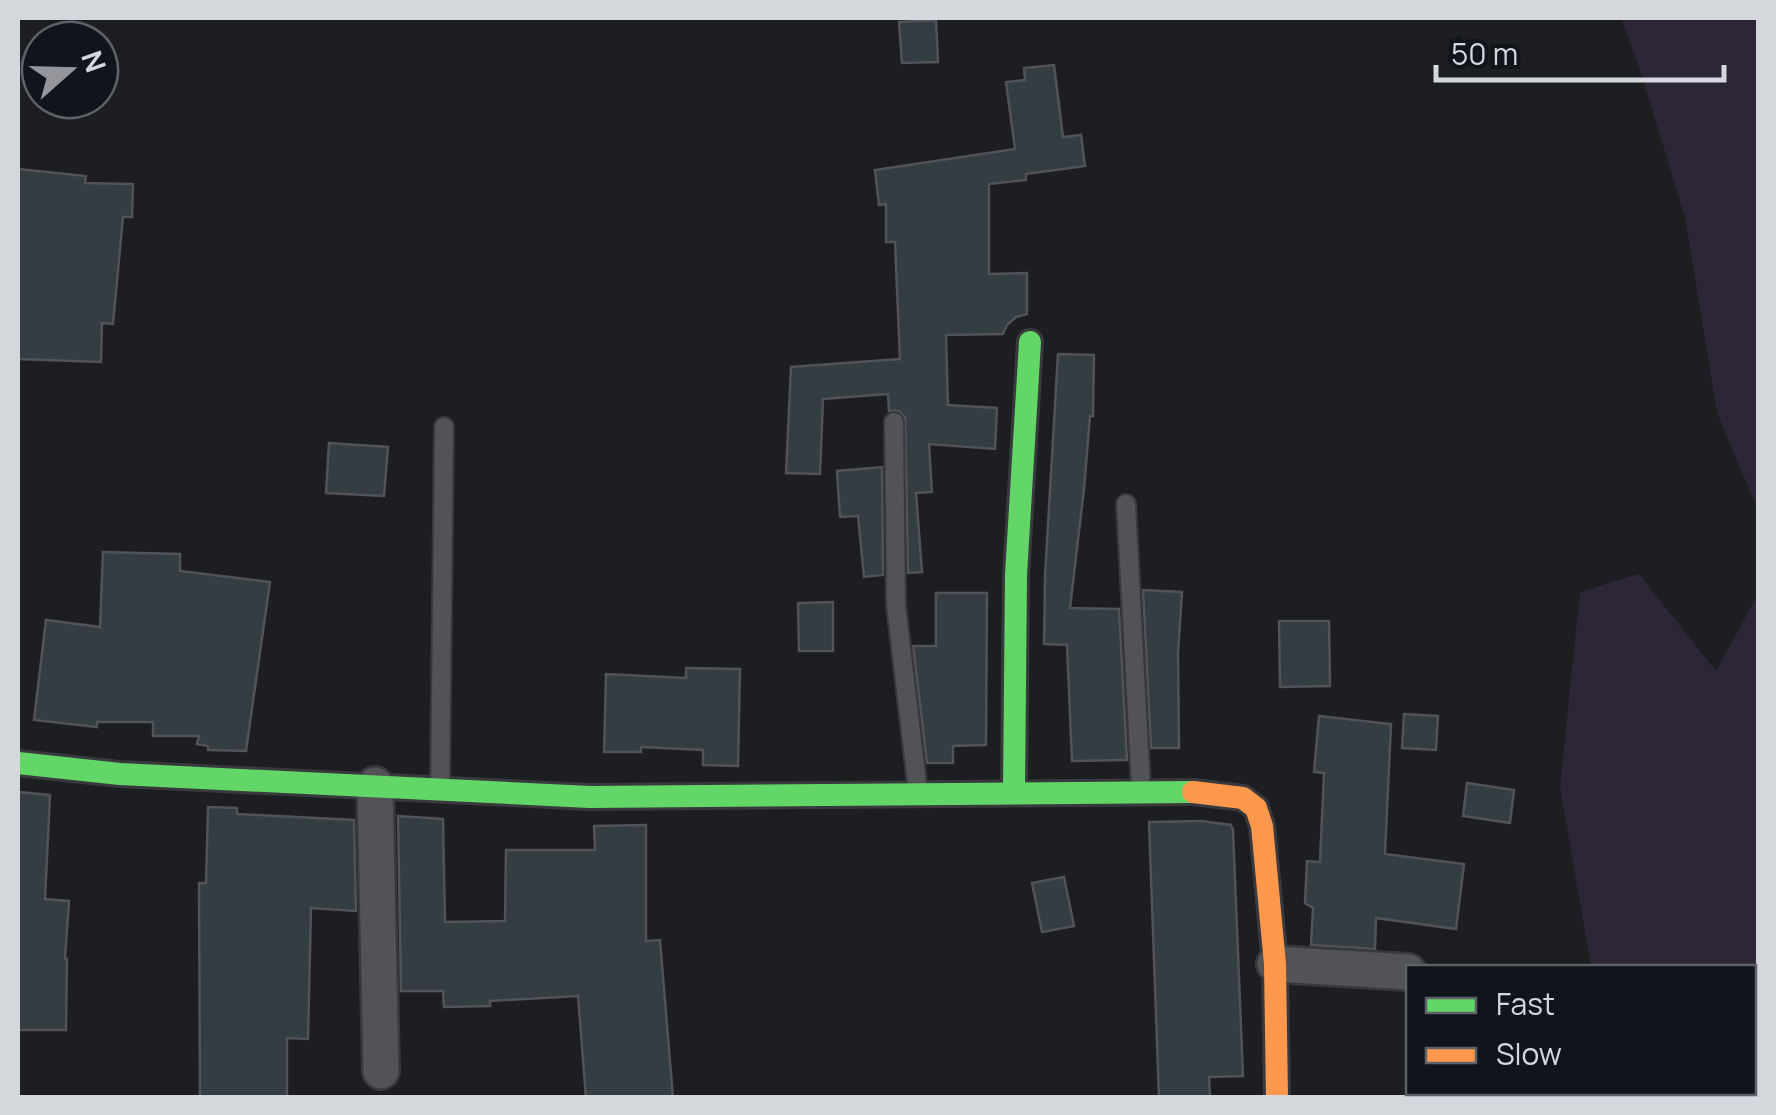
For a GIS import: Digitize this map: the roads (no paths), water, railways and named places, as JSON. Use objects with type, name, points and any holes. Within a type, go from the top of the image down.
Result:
[{"type":"street","points":[[1014,792],[1016,575],[1030,342]]},
{"type":"street","points":[[18,762],[120,774],[590,797],[1204,792],[1244,798],[1256,808],[1262,826],[1276,964],[1277,1098]]},
{"type":"street","points":[[374,785],[381,1071]]},
{"type":"street","points":[[1276,964],[1406,972]]},
{"type":"lane","points":[[894,422],[896,605],[918,793]]},
{"type":"lane","points":[[440,789],[444,428]]},
{"type":"lane","points":[[1126,504],[1142,792]]}]
